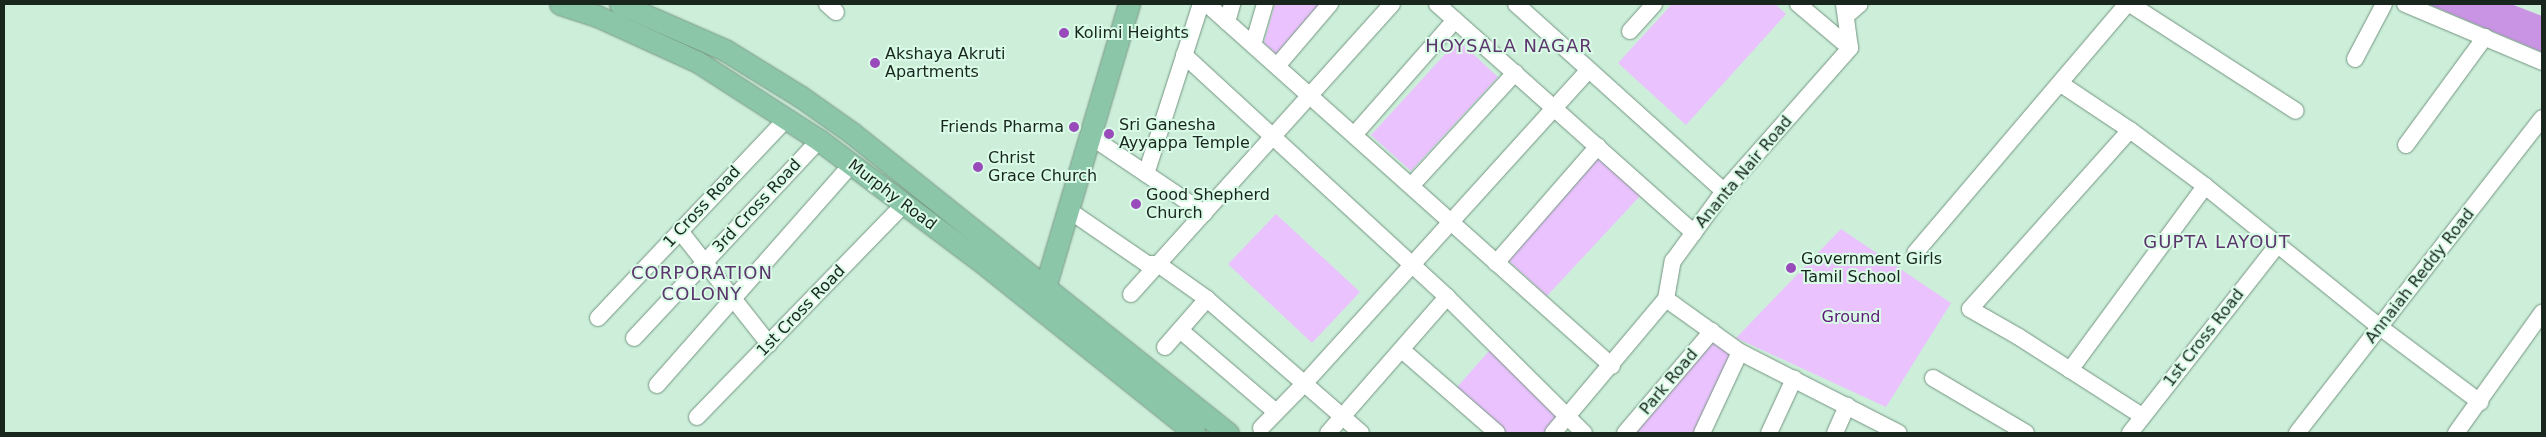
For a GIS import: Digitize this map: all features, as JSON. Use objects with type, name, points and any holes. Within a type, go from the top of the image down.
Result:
[{"type":"main road","name":"Murphy Road","points":[[560,4],[597,16],[698,62],[819,140],[904,204],[1042,298],[1100,330],[1228,433]]},
{"type":"main road","name":"Murphy Road","points":[[620,4],[725,50],[802,97],[852,133],[1195,433]]},
{"type":"main road","points":[[1042,298],[1129,4]]},
{"type":"street","points":[[1146,174],[1200,4]]},
{"type":"street","points":[[1207,4],[1612,366]]},
{"type":"street","points":[[1227,22],[1232,4]]},
{"type":"street","points":[[1253,45],[1265,4]]},
{"type":"street","points":[[1277,66],[1330,4]]},
{"type":"street","points":[[1131,294],[1392,4]]},
{"type":"street","points":[[1437,4],[1694,233]]},
{"type":"street","points":[[1516,4],[1535,10],[1589,70],[1724,191]]},
{"type":"street","points":[[1630,31],[1654,4]]},
{"type":"street","points":[[1798,4],[1850,48]]},
{"type":"street","points":[[1850,48],[1845,10],[1860,4]]},
{"type":"street","points":[[1915,253],[2129,4],[2296,111]]},
{"type":"street","points":[[2355,59],[2384,4]]},
{"type":"street","points":[[2405,4],[2542,62]]},
{"type":"street","points":[[1354,135],[1455,20]]},
{"type":"street","points":[[2406,145],[2485,38]]},
{"type":"street","name":"Ananta Nair Road","points":[[1553,433],[1612,366],[1666,299],[1673,261],[1724,191],[1850,48]]},
{"type":"street","points":[[1184,55],[1447,297],[1584,433]]},
{"type":"street","points":[[1261,428],[1304,384],[1589,70]]},
{"type":"street","points":[[1411,186],[1515,73]]},
{"type":"street","points":[[2061,84],[2130,130],[2205,186],[2381,328],[2480,402]]},
{"type":"street","name":"Annaiah Reddy Road","points":[[2297,433],[2381,328],[2542,118]]},
{"type":"street","name":"1 Cross Road","points":[[598,318],[786,119]]},
{"type":"street","points":[[2130,130],[1970,309],[2142,416]]},
{"type":"street","points":[[1090,136],[1204,213]]},
{"type":"street","name":"3rd Cross Road","points":[[634,338],[819,140]]},
{"type":"street","points":[[1496,263],[1598,146]]},
{"type":"street","points":[[657,385],[852,164]]},
{"type":"street","points":[[2070,370],[2205,186]]},
{"type":"street","name":"1st Cross Road","points":[[697,418],[904,204]]},
{"type":"street","points":[[1067,209],[1147,264],[1158,264],[1207,300],[1361,433]]},
{"type":"street","points":[[680,231],[768,344]]},
{"type":"street","name":"1st Cross Road","points":[[2130,433],[2278,244]]},
{"type":"street","points":[[1328,433],[1447,297]]},
{"type":"street","points":[[1666,299],[1712,330],[1740,352],[1897,433]]},
{"type":"street","points":[[1165,347],[1207,300]]},
{"type":"street","points":[[2456,433],[2542,313]]},
{"type":"street","points":[[1180,330],[1276,412]]},
{"type":"street","name":"Park Road","points":[[1625,433],[1712,330]]},
{"type":"street","points":[[1402,350],[1497,433]]},
{"type":"street","points":[[1702,433],[1740,352]]},
{"type":"street","points":[[1933,378],[2026,433]]},
{"type":"street","points":[[1769,433],[1794,379]]},
{"type":"street","points":[[1835,433],[1847,406]]},
{"type":"green space","points":[[1275,4],[1320,4],[1276,54],[1264,43]]},
{"type":"green space","points":[[1672,4],[1775,4],[1786,14],[1686,125],[1618,63]]},
{"type":"green space","points":[[1458,40],[1498,77],[1411,171],[1371,135]]},
{"type":"green space","points":[[1591,148],[1641,195],[1547,296],[1497,250]]},
{"type":"green space","points":[[1276,214],[1360,292],[1312,343],[1228,264]]},
{"type":"green space","name":"Ground","points":[[1841,229],[1951,303],[1886,407],[1736,338]]},
{"type":"green space","points":[[1714,339],[1734,357],[1695,433],[1632,433]]},
{"type":"green space","points":[[1490,350],[1560,414],[1543,433],[1507,433],[1457,387]]},
{"type":"shaded area","points":[[2428,4],[2511,4],[2542,16],[2542,52]]},
{"type":"place","name":"Kolimi Heights","points":[[1064,33]]},
{"type":"place","name":"Akshaya Akruti Apartments","points":[[875,63]]},
{"type":"place","name":"Friends Pharma","points":[[1074,127]]},
{"type":"place","name":"Sri Ganesha Ayyappa Temple","points":[[1109,134]]},
{"type":"place","name":"Christ Grace Church","points":[[978,167]]},
{"type":"place","name":"Good Shepherd Church","points":[[1136,204]]},
{"type":"place","name":"Government Girls Tamil School","points":[[1791,268]]},
{"type":"district","name":"HOYSALA NAGAR","points":[[1509,46]]},
{"type":"district","name":"GUPTA LAYOUT","points":[[2217,242]]},
{"type":"district","name":"CORPORATION COLONY","points":[[702,284]]}]
